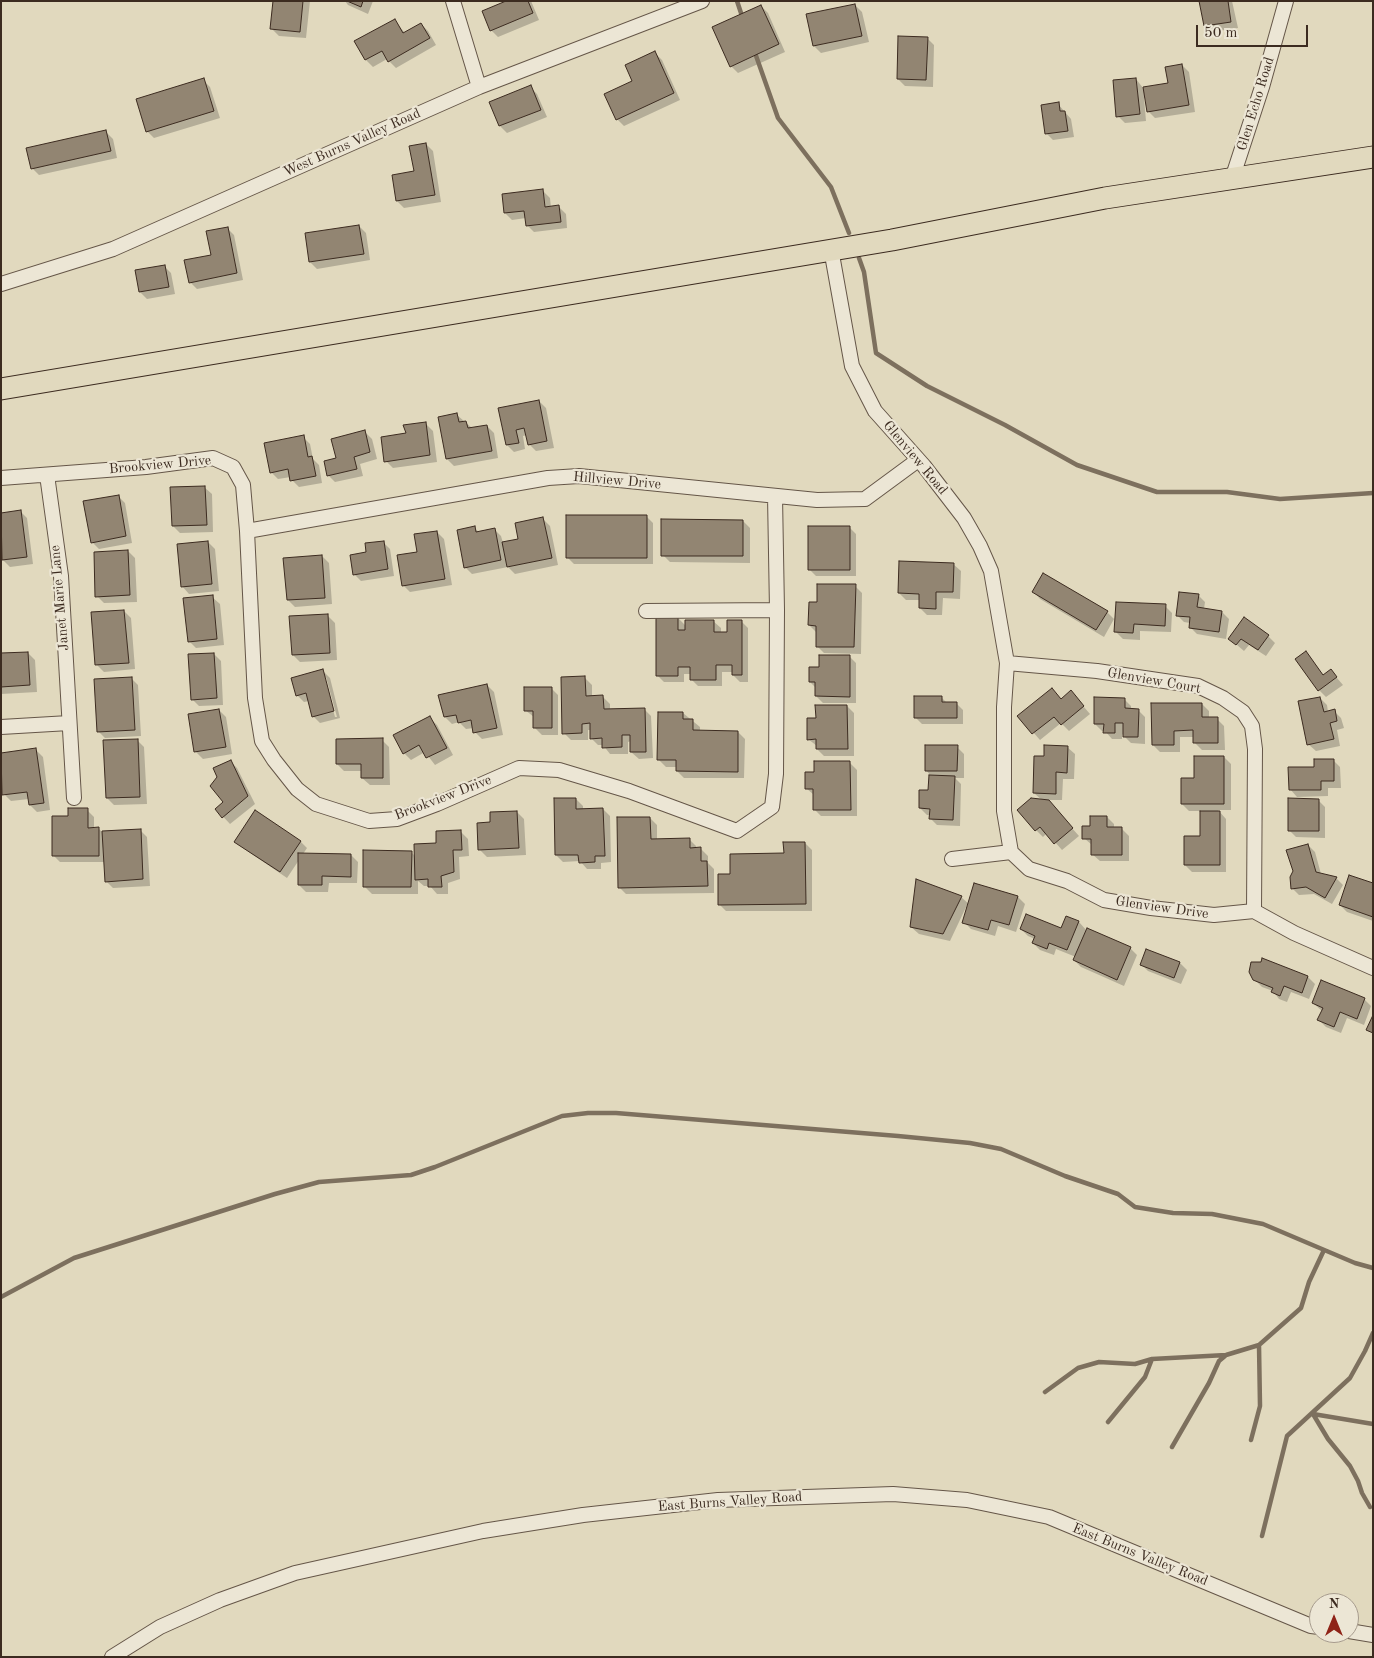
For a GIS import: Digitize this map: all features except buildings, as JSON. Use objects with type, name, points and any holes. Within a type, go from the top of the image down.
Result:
[{"type":"main road","points":[[1,389],[892,240],[1105,198],[1373,156]]},
{"type":"street","points":[[452,1],[479,87]]},
{"type":"street","name":"West Burns Valley Road","points":[[1,284],[113,249],[479,87],[702,1]]},
{"type":"street","name":"Glen Echo Road","points":[[1232,178],[1262,87],[1286,1]]},
{"type":"street","name":"Glenview Road","points":[[830,249],[852,366],[875,411],[918,460],[964,518],[980,546],[991,572],[1008,663]]},
{"type":"street","name":"Brookview Drive","points":[[1,478],[146,467],[213,458],[233,467],[242,484],[247,530],[255,698],[262,741],[297,789],[316,804],[369,821],[397,819],[437,804],[519,768],[559,770],[629,791],[737,831],[772,807],[776,774],[776,496]]},
{"type":"street","name":"Hillview Drive","points":[[247,530],[548,478],[571,476],[817,500],[865,499],[918,460]]},
{"type":"street","name":"Janet Marie Lane","points":[[47,475],[60,576],[74,798]]},
{"type":"street","points":[[646,611],[777,610]]},
{"type":"street","points":[[952,859],[1011,852],[1004,811],[1004,707],[1008,663]]},
{"type":"street","name":"Glenview Court","points":[[1008,663],[1097,671],[1198,686],[1223,698],[1243,712],[1252,726],[1254,748],[1254,911]]},
{"type":"street","points":[[1,726],[69,723]]},
{"type":"street","name":"Glenview Drive","points":[[1011,852],[1029,869],[1067,882],[1104,900],[1150,908],[1214,915],[1254,911]]},
{"type":"street","points":[[1254,911],[1294,934],[1373,968]]},
{"type":"street","name":"East Burns Valley Road","points":[[112,1657],[160,1627],[203,1608],[294,1573],[483,1531],[583,1515],[718,1500],[892,1494],[967,1500],[1049,1517],[1309,1625]]},
{"type":"street","points":[[1359,1633],[1373,1635]]},
{"type":"waterway","points":[[737,1],[743,19]]},
{"type":"waterway","points":[[754,50],[778,118],[831,187],[849,233]]},
{"type":"waterway","points":[[859,258],[864,272],[876,353],[927,386],[1005,425],[1077,465],[1157,492],[1227,492],[1280,499],[1373,493]]},
{"type":"waterway","points":[[1,1297],[74,1258],[275,1194],[319,1182],[411,1175],[562,1116],[588,1113],[616,1113],[898,1136],[970,1143],[1001,1149],[1065,1176],[1118,1194],[1135,1207],[1173,1213],[1212,1214],[1263,1224],[1355,1263],[1373,1268]]},
{"type":"waterway","points":[[1045,1392],[1078,1368],[1099,1362],[1135,1364],[1152,1359],[1226,1355],[1259,1345],[1301,1308],[1309,1282],[1324,1250]]},
{"type":"waterway","points":[[1262,1536],[1287,1436],[1350,1378],[1373,1333]]},
{"type":"waterway","points":[[1251,1440],[1260,1406],[1259,1345]]},
{"type":"waterway","points":[[1172,1447],[1209,1383],[1219,1361],[1225,1356]]},
{"type":"waterway","points":[[1108,1422],[1145,1377],[1152,1359]]},
{"type":"waterway","points":[[1313,1414],[1328,1439],[1350,1466],[1370,1507]]},
{"type":"waterway","points":[[1313,1414],[1373,1424]]}]
